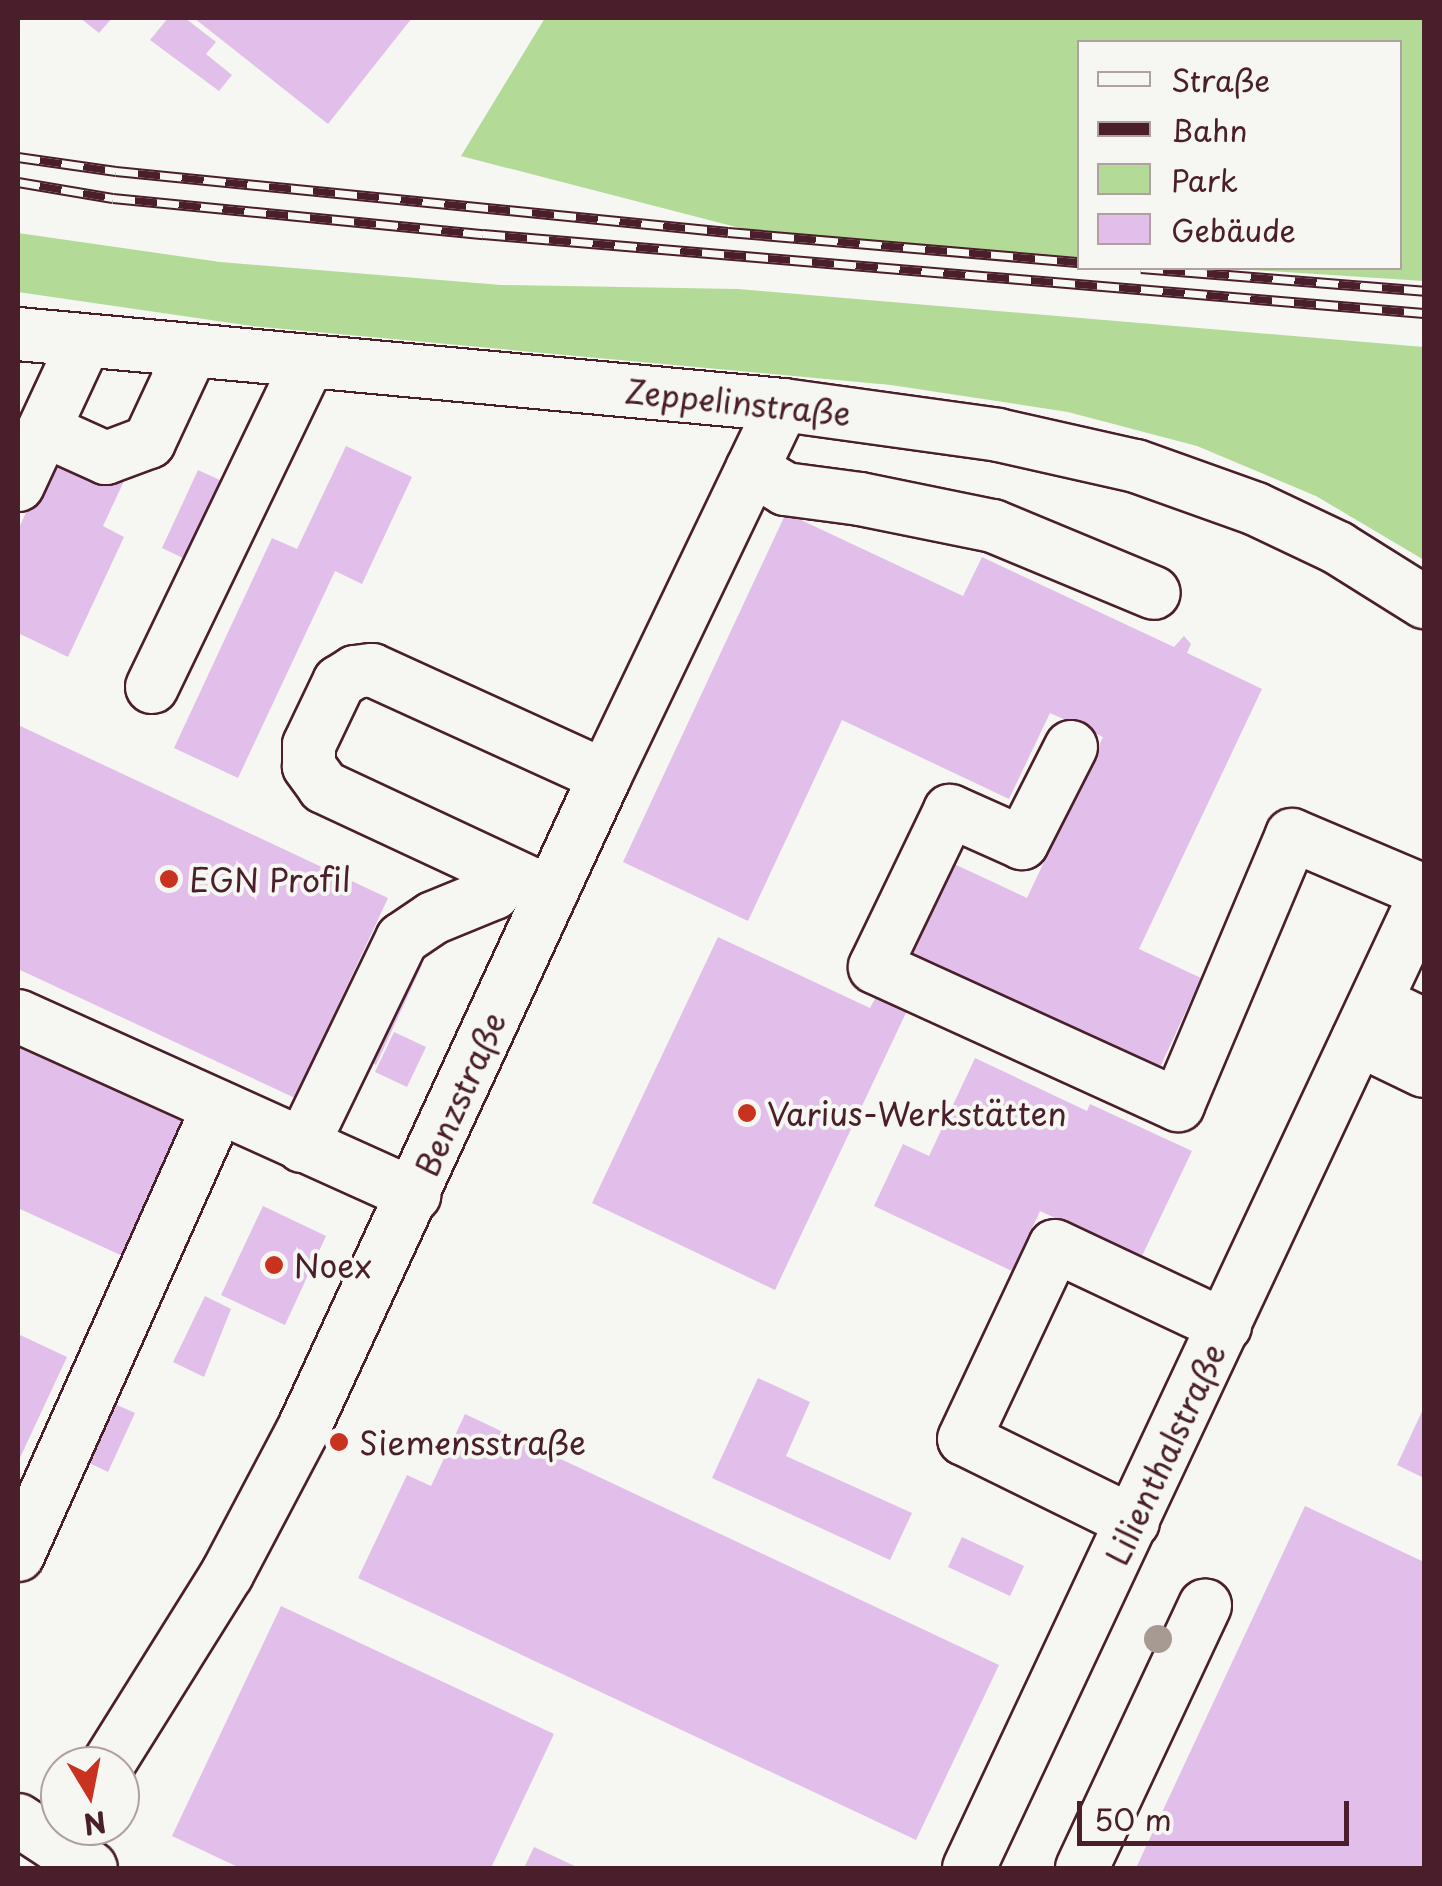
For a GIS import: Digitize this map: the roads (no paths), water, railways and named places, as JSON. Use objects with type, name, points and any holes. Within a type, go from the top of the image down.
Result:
[{"type":"street","name":"Zeppelinstraße","points":[[18,334],[783,405],[962,429],[1136,466],[1302,529],[1424,602]]},
{"type":"street","points":[[18,485],[84,343]]},
{"type":"street","points":[[44,430],[106,458],[149,442],[191,352]]},
{"type":"street","points":[[152,687],[308,363]]},
{"type":"street","name":"Benzstraße","points":[[119,1746],[253,1526],[414,1196],[605,776],[783,405]]},
{"type":"street","points":[[752,469],[785,489],[860,499],[993,526],[1154,593]]},
{"type":"street","points":[[551,893],[329,790],[315,778],[308,760],[309,745],[344,678],[366,670],[384,672],[605,776]]},
{"type":"street","points":[[1071,747],[1022,843],[950,811],[875,967],[1178,1104],[1292,834],[1424,895]]},
{"type":"street","points":[[302,1146],[402,938],[433,918],[494,893],[504,872]]},
{"type":"street","name":"Lilienthalstraße","points":[[969,1868],[1424,895]]},
{"type":"street","points":[[18,1016],[414,1196]]},
{"type":"street","points":[[1367,1020],[1424,1025]]},
{"type":"street","points":[[1367,1020],[1424,1070]]},
{"type":"street","points":[[18,1555],[218,1107]]},
{"type":"street","points":[[1133,1522],[964,1439],[1055,1246],[1225,1326]]},
{"type":"street","points":[[1082,1868],[1205,1605]]},
{"type":"railway","points":[[18,157],[116,171],[728,232],[1077,262]]},
{"type":"railway","points":[[18,182],[113,198],[483,234],[1424,313]]},
{"type":"railway","points":[[1166,270],[1424,291]]},
{"type":"place","name":"EGN Profil","points":[[169,879]]},
{"type":"place","name":"Varius-Werkstätten","points":[[747,1113]]},
{"type":"place","name":"Noex","points":[[274,1265]]},
{"type":"place","name":"Siemensstraße","points":[[339,1442]]}]
